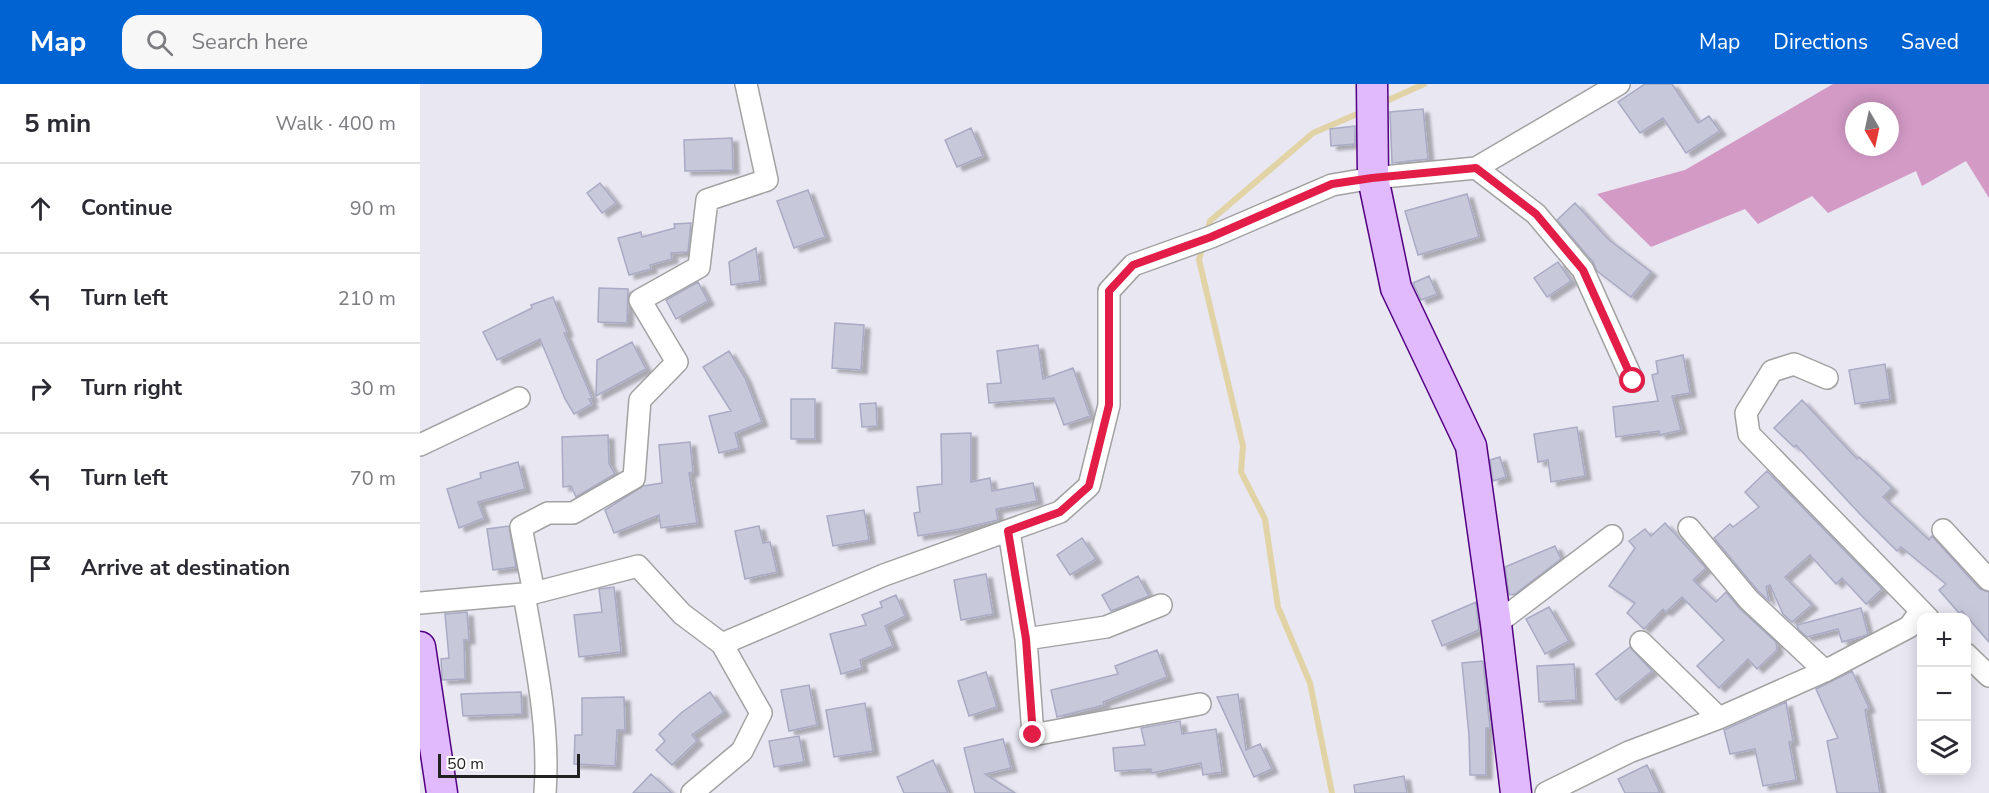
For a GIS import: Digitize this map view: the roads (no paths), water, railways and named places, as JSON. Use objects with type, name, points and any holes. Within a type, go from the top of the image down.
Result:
[{"type":"street","points":[[545,793],[542,701],[521,527],[548,513],[573,513],[634,478],[640,400],[677,362],[640,300],[699,267],[707,200],[767,180],[746,84]]},
{"type":"street","points":[[722,644],[884,575],[1060,512],[1089,486],[1109,405],[1109,291],[1133,265],[1204,239],[1332,184],[1476,168],[1619,84]]},
{"type":"street","points":[[1373,99],[1372,178],[1396,288],[1470,446],[1496,624],[1516,793]]},
{"type":"street","points":[[1476,168],[1536,214],[1583,270],[1633,381]]},
{"type":"street","points":[[1827,378],[1794,364],[1772,371],[1746,413],[1749,434],[1923,613]]},
{"type":"street","points":[[420,445],[519,398]]},
{"type":"street","points":[[1689,528],[1749,600],[1825,671]]},
{"type":"street","points":[[1943,530],[1989,580]]},
{"type":"street","points":[[1008,531],[1026,639],[1033,735],[1200,704]]},
{"type":"street","points":[[1496,624],[1612,536]]},
{"type":"street","points":[[420,603],[529,593],[638,566],[682,614],[722,644],[761,712],[742,751],[692,793]]},
{"type":"street","points":[[1026,639],[1106,627],[1161,605]]},
{"type":"street","points":[[1546,793],[1629,752],[1719,718],[1825,671],[1910,627],[1917,620]]},
{"type":"street","points":[[1641,642],[1719,718]]},
{"type":"street","points":[[420,647],[442,793]]},
{"type":"street","points":[[1971,659],[1989,676]]},
{"type":"waterway","points":[[1382,103],[1424,84]]},
{"type":"waterway","points":[[1207,232],[1210,221],[1313,133],[1364,111]]},
{"type":"waterway","points":[[1203,245],[1199,260],[1243,446],[1241,472],[1265,519],[1278,607],[1310,683],[1332,793]]}]
